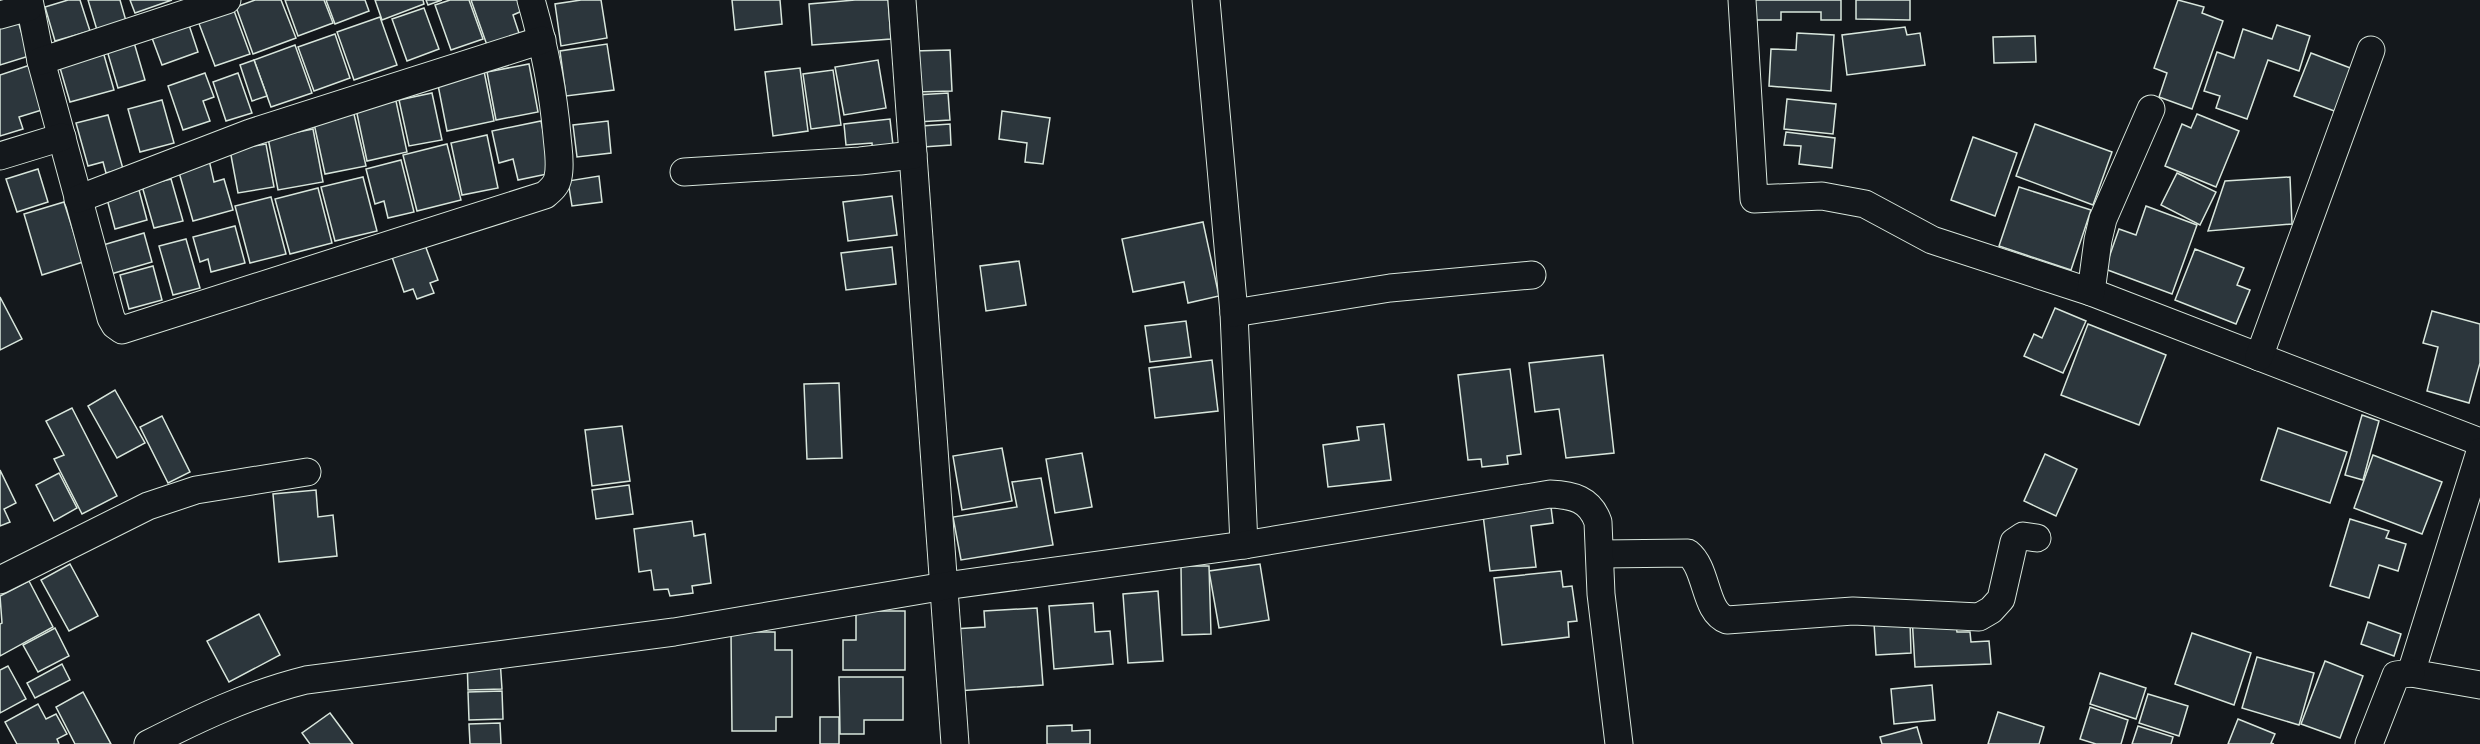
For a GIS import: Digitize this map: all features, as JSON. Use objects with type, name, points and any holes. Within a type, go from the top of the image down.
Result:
[{"type":"street","points":[[41,61],[227,0]]},
{"type":"street","points":[[0,15],[29,3],[41,61],[111,318],[122,330],[536,199],[551,191],[558,178],[554,106],[542,40],[531,0]]},
{"type":"street","points":[[902,0],[955,744]]},
{"type":"street","points":[[1206,0],[1234,313],[1244,545]]},
{"type":"street","points":[[1742,0],[1754,199],[1811,196],[1865,204],[1932,240],[2091,292],[2480,442]]},
{"type":"street","points":[[78,199],[250,133],[542,40]]},
{"type":"street","points":[[2259,357],[2372,50]]},
{"type":"street","points":[[2091,292],[2097,240],[2103,219],[2151,109]]},
{"type":"street","points":[[0,156],[62,137]]},
{"type":"street","points":[[684,172],[860,161],[913,155]]},
{"type":"street","points":[[1234,313],[1390,288],[1532,275]]},
{"type":"street","points":[[2411,673],[2480,452]]},
{"type":"street","points":[[0,580],[148,506],[196,490],[307,472]]},
{"type":"street","points":[[147,744],[237,702],[306,680],[674,632],[945,586],[1244,545],[1550,494],[1569,495],[1590,506],[1598,522],[1601,594],[1619,744]]},
{"type":"street","points":[[1600,554],[1688,553],[1698,564],[1715,613],[1727,620],[1853,611],[1979,617],[1991,610],[2001,599],[2014,542],[2023,536],[2037,538]]},
{"type":"street","points":[[2369,744],[2396,675],[2411,673],[2480,686]]},
{"type":"building","points":[[68,0],[80,0],[90,31],[55,41],[45,7]]},
{"type":"building","points":[[88,0],[120,0],[126,21],[97,30]]},
{"type":"building","points":[[130,0],[172,0],[135,13]]},
{"type":"building","points":[[255,0],[281,0],[296,38],[253,54],[236,7]]},
{"type":"building","points":[[285,0],[324,0],[333,23],[298,36]]},
{"type":"building","points":[[326,0],[365,0],[369,11],[335,24]]},
{"type":"building","points":[[375,0],[423,0],[424,4],[382,20]]},
{"type":"building","points":[[426,0],[442,0],[428,5]]},
{"type":"building","points":[[450,0],[469,0],[483,39],[451,50],[435,5]]},
{"type":"building","points":[[471,0],[518,0],[522,11],[513,15],[520,36],[488,48]]},
{"type":"building","points":[[601,0],[607,38],[561,46],[555,4]]},
{"type":"building","points":[[732,0],[780,0],[782,24],[735,30]]},
{"type":"building","points":[[888,0],[891,39],[812,45],[809,4]]},
{"type":"building","points":[[1746,0],[1841,0],[1841,20],[1821,20],[1821,12],[1781,12],[1781,20],[1746,20]]},
{"type":"building","points":[[1856,0],[1910,0],[1910,20],[1856,19]]},
{"type":"building","points":[[2178,0],[2204,7],[2202,13],[2223,21],[2192,109],[2159,97],[2167,73],[2154,68]]},
{"type":"building","points":[[233,8],[250,54],[215,66],[198,21]]},
{"type":"building","points":[[424,8],[439,49],[407,61],[392,19]]},
{"type":"building","points":[[380,17],[397,65],[354,80],[337,32]]},
{"type":"building","points":[[17,18],[29,56],[0,65],[0,24]]},
{"type":"building","points":[[189,25],[198,52],[162,65],[152,38]]},
{"type":"building","points":[[2277,25],[2310,36],[2299,71],[2268,60],[2247,119],[2216,108],[2220,96],[2204,91],[2217,52],[2234,58],[2243,29],[2272,39]]},
{"type":"building","points":[[1905,27],[1907,35],[1920,33],[1925,65],[1847,75],[1842,35]]},
{"type":"building","points":[[1797,33],[1834,35],[1831,91],[1769,86],[1771,49],[1796,50]]},
{"type":"building","points":[[335,34],[350,78],[314,91],[298,47]]},
{"type":"building","points":[[2035,36],[2036,62],[1994,63],[1993,37]]},
{"type":"building","points":[[133,39],[145,80],[118,88],[106,47]]},
{"type":"building","points":[[607,44],[614,90],[566,96],[560,51]]},
{"type":"building","points":[[295,45],[312,93],[271,107],[254,60]]},
{"type":"building","points":[[102,48],[114,90],[70,102],[58,61]]},
{"type":"building","points":[[950,50],[952,91],[916,92],[913,51]]},
{"type":"building","points":[[2311,53],[2353,69],[2337,112],[2294,96]]},
{"type":"building","points":[[254,60],[267,96],[252,101],[240,65]]},
{"type":"building","points":[[878,60],[886,108],[844,115],[835,67]]},
{"type":"building","points":[[529,64],[538,112],[496,120],[487,72]]},
{"type":"building","points":[[30,65],[45,109],[19,117],[23,129],[0,136],[0,75]]},
{"type":"building","points":[[800,68],[808,131],[773,136],[765,72]]},
{"type":"building","points":[[833,70],[841,125],[811,129],[803,74]]},
{"type":"building","points":[[484,71],[494,121],[447,131],[437,80]]},
{"type":"building","points":[[205,73],[214,97],[203,101],[210,121],[183,130],[168,86]]},
{"type":"building","points":[[238,73],[252,113],[226,121],[213,82]]},
{"type":"building","points":[[432,93],[442,140],[409,146],[399,100]]},
{"type":"building","points":[[948,93],[950,120],[917,122],[916,95]]},
{"type":"building","points":[[1787,99],[1836,104],[1833,134],[1784,129]]},
{"type":"building","points":[[162,100],[174,143],[140,152],[128,109]]},
{"type":"building","points":[[396,101],[407,152],[367,161],[356,109]]},
{"type":"building","points":[[353,110],[366,166],[325,174],[313,119]]},
{"type":"building","points":[[1002,111],[1050,118],[1043,164],[1025,162],[1027,143],[999,139]]},
{"type":"building","points":[[2197,114],[2239,131],[2216,187],[2165,166],[2182,124],[2191,128]]},
{"type":"building","points":[[108,115],[123,169],[106,173],[103,162],[88,166],[76,123]]},
{"type":"building","points":[[890,119],[894,154],[873,156],[872,143],[846,145],[844,124]]},
{"type":"building","points":[[541,121],[552,173],[518,180],[513,159],[499,163],[492,131]]},
{"type":"building","points":[[608,121],[611,153],[577,157],[573,125]]},
{"type":"building","points":[[950,124],[951,145],[923,147],[921,126]]},
{"type":"building","points":[[2035,124],[2112,152],[2093,205],[2016,176]]},
{"type":"building","points":[[313,129],[323,182],[278,190],[268,138]]},
{"type":"building","points":[[1786,132],[1835,138],[1832,168],[1799,164],[1801,146],[1784,145]]},
{"type":"building","points":[[487,135],[498,188],[462,195],[451,143]]},
{"type":"building","points":[[1973,137],[2017,153],[1995,216],[1951,200]]},
{"type":"building","points":[[266,144],[274,187],[238,193],[230,150]]},
{"type":"building","points":[[447,144],[461,200],[417,211],[403,155]]},
{"type":"building","points":[[209,160],[214,182],[224,179],[233,210],[193,221],[178,169]]},
{"type":"building","points":[[401,160],[414,212],[388,218],[384,201],[375,204],[366,169]]},
{"type":"building","points":[[38,169],[48,202],[17,212],[6,179]]},
{"type":"building","points":[[2177,173],[2216,192],[2200,225],[2161,205]]},
{"type":"building","points":[[599,176],[602,202],[572,206],[568,181]]},
{"type":"building","points":[[363,177],[377,231],[335,241],[321,187]]},
{"type":"building","points":[[2290,177],[2292,224],[2208,231],[2225,181]]},
{"type":"building","points":[[171,179],[183,221],[154,228],[142,186]]},
{"type":"building","points":[[2019,187],[2091,210],[2071,270],[1999,246]]},
{"type":"building","points":[[318,188],[332,243],[290,254],[275,199]]},
{"type":"building","points":[[139,190],[147,220],[115,229],[107,199]]},
{"type":"building","points":[[892,196],[897,235],[848,241],[843,202]]},
{"type":"building","points":[[271,197],[286,254],[250,263],[235,206]]},
{"type":"building","points":[[64,202],[83,262],[42,275],[24,214]]},
{"type":"building","points":[[2146,206],[2197,225],[2172,294],[2105,269],[2119,229],[2136,235]]},
{"type":"building","points":[[1203,222],[1219,296],[1188,303],[1184,282],[1133,292],[1122,239]]},
{"type":"building","points":[[235,226],[245,263],[211,272],[208,259],[200,262],[193,237]]},
{"type":"building","points":[[144,233],[152,262],[111,274],[103,245]]},
{"type":"building","points":[[186,239],[200,288],[173,295],[159,246]]},
{"type":"building","points":[[425,245],[438,280],[430,283],[434,293],[417,299],[413,289],[404,292],[392,257]]},
{"type":"building","points":[[892,247],[896,284],[846,290],[841,253]]},
{"type":"building","points":[[2195,249],[2244,268],[2237,285],[2250,290],[2236,324],[2175,300]]},
{"type":"building","points":[[1019,261],[1026,305],[986,311],[980,266]]},
{"type":"building","points":[[153,266],[162,300],[129,309],[120,275]]},
{"type":"building","points":[[0,297],[22,339],[0,350]]},
{"type":"building","points":[[2055,308],[2086,321],[2063,373],[2024,356],[2034,334],[2042,338]]},
{"type":"building","points":[[2432,311],[2480,324],[2480,363],[2469,403],[2427,391],[2438,347],[2423,343]]},
{"type":"building","points":[[1186,321],[1191,357],[1150,362],[1145,326]]},
{"type":"building","points":[[2088,324],[2166,355],[2139,425],[2061,395]]},
{"type":"building","points":[[1603,355],[1614,453],[1566,458],[1559,409],[1535,412],[1529,363]]},
{"type":"building","points":[[1212,360],[1218,411],[1155,418],[1149,368]]},
{"type":"building","points":[[1510,369],[1521,454],[1507,456],[1508,464],[1482,467],[1481,459],[1468,460],[1458,375]]},
{"type":"building","points":[[839,383],[842,458],[807,459],[804,384]]},
{"type":"building","points":[[115,390],[145,443],[117,458],[88,406]]},
{"type":"building","points":[[72,408],[117,496],[82,514],[54,459],[64,455],[46,421]]},
{"type":"building","points":[[2362,415],[2379,421],[2363,480],[2345,475]]},
{"type":"building","points":[[162,416],[190,472],[168,483],[140,427]]},
{"type":"building","points":[[1384,424],[1391,480],[1328,487],[1323,445],[1359,440],[1357,427]]},
{"type":"building","points":[[622,426],[630,481],[592,486],[585,430]]},
{"type":"building","points":[[2278,428],[2347,452],[2330,503],[2261,480]]},
{"type":"building","points":[[1002,448],[1012,501],[962,510],[953,456]]},
{"type":"building","points":[[1082,453],[1092,507],[1055,513],[1046,459]]},
{"type":"building","points":[[2045,454],[2077,469],[2056,516],[2024,501]]},
{"type":"building","points":[[2373,455],[2442,482],[2422,534],[2354,508]]},
{"type":"building","points":[[0,470],[16,503],[4,509],[10,522],[0,526]]},
{"type":"building","points":[[59,473],[77,508],[54,521],[36,485]]},
{"type":"building","points":[[1041,478],[1053,545],[961,560],[953,517],[1017,507],[1012,482]]},
{"type":"building","points":[[629,485],[633,514],[596,519],[592,490]]},
{"type":"building","points":[[316,490],[318,517],[333,515],[337,556],[279,562],[273,494]]},
{"type":"building","points":[[1551,507],[1553,523],[1531,526],[1536,567],[1490,571],[1483,515]]},
{"type":"building","points":[[2350,519],[2389,531],[2386,538],[2406,544],[2398,571],[2379,565],[2369,598],[2330,586]]},
{"type":"building","points":[[692,521],[694,536],[705,534],[711,583],[692,586],[693,593],[670,596],[668,589],[654,590],[651,570],[639,572],[634,529]]},
{"type":"building","points":[[70,564],[98,616],[69,631],[41,580]]},
{"type":"building","points":[[1260,564],[1269,620],[1219,628],[1209,571]]},
{"type":"building","points":[[1181,566],[1209,566],[1211,634],[1182,635]]},
{"type":"building","points":[[1561,571],[1563,587],[1572,586],[1577,621],[1568,622],[1569,637],[1502,645],[1494,578]]},
{"type":"building","points":[[29,581],[53,627],[0,656],[0,624],[2,623],[0,596]]},
{"type":"building","points":[[1158,591],[1163,661],[1128,663],[1123,594]]},
{"type":"building","points":[[1093,603],[1095,632],[1110,631],[1113,664],[1054,669],[1049,606]]},
{"type":"building","points":[[1037,608],[1043,685],[957,691],[953,629],[985,627],[984,611]]},
{"type":"building","points":[[856,611],[905,611],[905,670],[843,670],[843,640],[856,640]]},
{"type":"building","points":[[259,614],[280,655],[229,682],[207,641]]},
{"type":"building","points":[[1912,617],[1956,626],[1957,632],[1970,632],[1971,642],[1989,641],[1991,664],[1915,667]]},
{"type":"building","points":[[1910,621],[1911,653],[1876,655],[1874,623]]},
{"type":"building","points":[[2368,622],[2401,634],[2394,656],[2361,644]]},
{"type":"building","points":[[55,628],[69,656],[38,672],[23,645]]},
{"type":"building","points":[[731,632],[775,632],[775,650],[792,650],[792,717],[776,717],[776,731],[732,731]]},
{"type":"building","points":[[2192,633],[2251,653],[2234,705],[2175,684]]},
{"type":"building","points":[[2257,657],[2314,673],[2299,725],[2242,708]]},
{"type":"building","points":[[467,659],[500,659],[502,689],[468,690]]},
{"type":"building","points":[[2325,661],[2363,676],[2340,738],[2301,724]]},
{"type":"building","points":[[62,664],[70,680],[35,698],[27,683]]},
{"type":"building","points":[[8,666],[26,699],[0,713],[0,670]]},
{"type":"building","points":[[2100,673],[2146,688],[2136,719],[2090,704]]},
{"type":"building","points":[[839,677],[903,677],[903,720],[864,720],[864,734],[840,734]]},
{"type":"building","points":[[1932,685],[1935,720],[1894,724],[1891,689]]},
{"type":"building","points":[[502,691],[503,719],[469,720],[468,692]]},
{"type":"building","points":[[83,692],[111,744],[75,744],[56,707]]},
{"type":"building","points":[[2148,694],[2188,706],[2179,736],[2139,723]]},
{"type":"building","points":[[38,704],[46,719],[56,714],[67,734],[57,739],[59,744],[17,744],[5,722]]},
{"type":"building","points":[[2090,707],[2128,720],[2121,744],[2096,744],[2080,739]]},
{"type":"building","points":[[1998,712],[2044,727],[2039,744],[1988,744]]},
{"type":"building","points":[[330,713],[353,744],[310,744],[302,733]]},
{"type":"building","points":[[820,717],[839,717],[839,744],[820,744]]},
{"type":"building","points":[[2238,719],[2275,734],[2271,743],[2274,744],[2228,744]]},
{"type":"building","points":[[500,723],[501,744],[470,744],[469,724]]},
{"type":"building","points":[[1072,725],[1072,731],[1090,730],[1090,744],[1047,744],[1047,726]]},
{"type":"building","points":[[2138,726],[2173,737],[2171,744],[2132,744]]},
{"type":"building","points":[[1917,727],[1922,744],[1882,744],[1880,737]]}]
